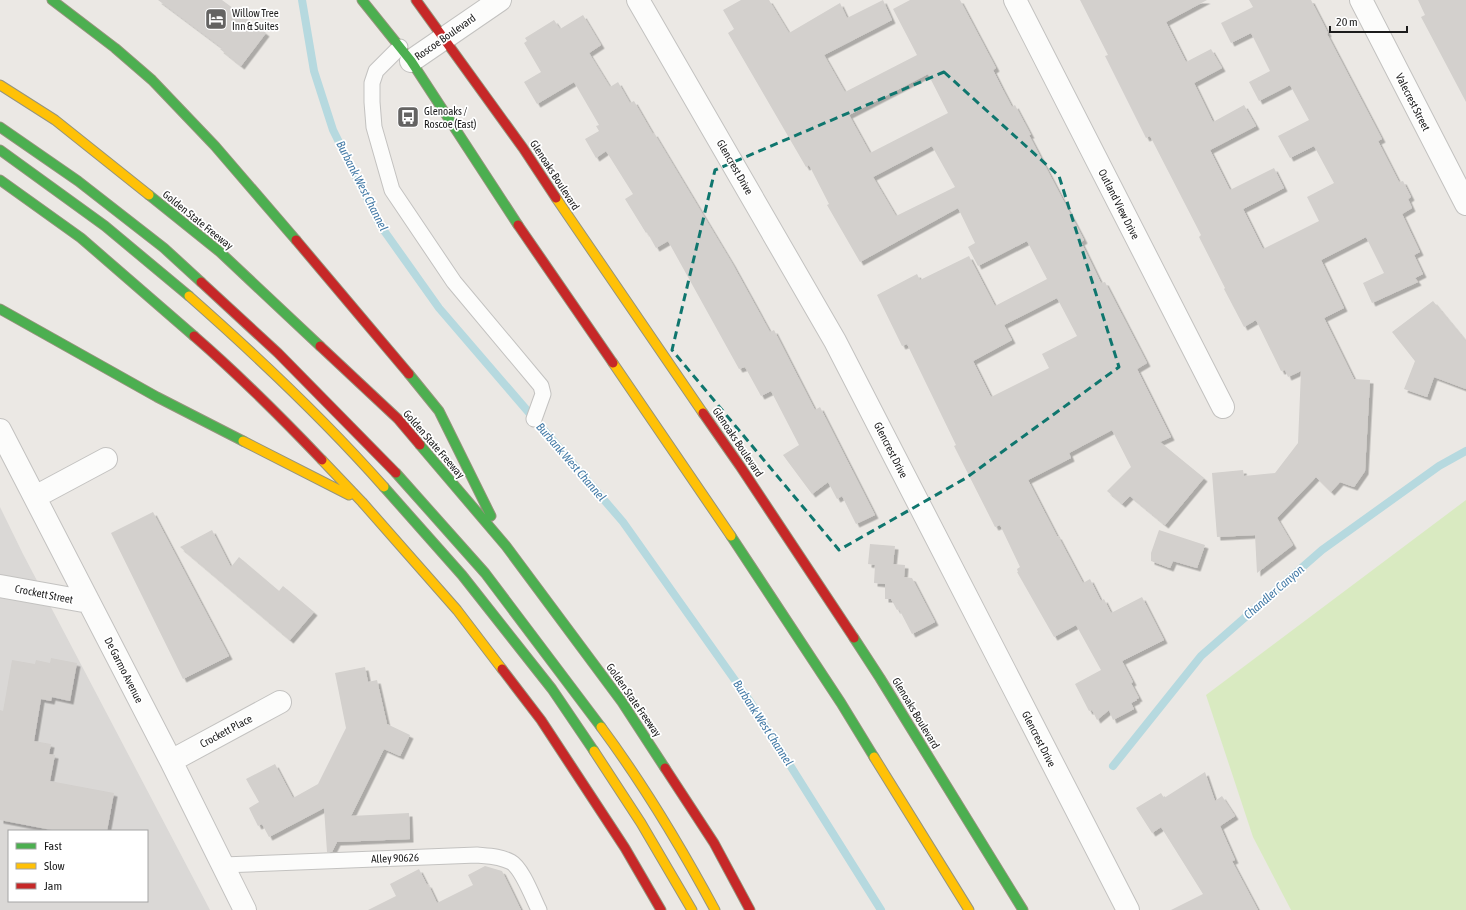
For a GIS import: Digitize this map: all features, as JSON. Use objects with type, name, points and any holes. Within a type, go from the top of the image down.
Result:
[{"type":"main road","points":[[52,0],[115,48],[152,80],[215,146],[333,283],[439,411],[506,546]]},
{"type":"main road","points":[[362,0],[406,54],[529,242],[702,492],[837,696],[969,910]]},
{"type":"main road","name":"Glenoaks Boulevard","points":[[416,0],[523,148],[568,217],[740,466],[872,664],[1023,910]]},
{"type":"main road","name":"Golden State Freeway","points":[[0,85],[55,120],[220,252],[398,419],[506,546],[622,702],[714,844],[750,910]]},
{"type":"main road","points":[[0,127],[78,181],[164,248],[278,353],[387,463],[485,573],[616,747],[653,804],[715,910]]},
{"type":"main road","points":[[0,150],[105,226],[172,281],[226,328],[296,394],[371,472],[462,575],[552,689],[641,823],[692,910]]},
{"type":"main road","points":[[0,180],[81,238],[226,364],[296,432],[362,502],[457,610],[541,720],[625,848],[661,910]]},
{"type":"main road","points":[[0,309],[157,397],[362,502]]},
{"type":"street","name":"Roscoe Boulevard","points":[[406,54],[444,37],[500,0]]},
{"type":"street","name":"Glencrest Drive","points":[[638,0],[835,341],[1128,910]]},
{"type":"street","name":"Outland View Drive","points":[[1015,0],[1223,407]]},
{"type":"street","name":"Valecrest Street","points":[[1361,0],[1466,204]]},
{"type":"street","name":"De Garmo Avenue","points":[[0,430],[171,761],[245,910]]},
{"type":"street","points":[[35,497],[106,459]]},
{"type":"street","name":"Crockett Street","points":[[0,586],[89,602]]},
{"type":"street","name":"Crockett Place","points":[[171,761],[280,702]]},
{"type":"lane","points":[[406,54],[376,71],[372,83],[374,127],[392,190],[454,282],[541,386],[543,394],[534,419]]},
{"type":"lane","name":"Alley 90626","points":[[223,865],[477,855],[497,857],[512,862],[520,872],[539,910]]},
{"type":"highlighted area","points":[[944,72],[1059,176],[1119,367],[966,478],[839,550],[672,350],[715,170]]},
{"type":"shaded area","points":[[0,507],[23,554],[210,910],[0,910]]},
{"type":"green space","points":[[1466,500],[1466,910],[1291,910],[1253,837],[1206,695]]},
{"type":"building","name":"Willow Tree Inn & Suites","points":[[158,0],[222,0],[266,33],[241,66],[220,49],[222,48]]},
{"type":"building","points":[[741,0],[769,0],[789,33],[840,3],[847,18],[883,0],[892,20],[824,55],[845,92],[917,55],[893,9],[910,0],[960,0],[996,68],[993,70],[1002,88],[1012,107],[1015,105],[1084,240],[1081,242],[1101,283],[1105,282],[1147,363],[1137,369],[1171,437],[1160,442],[1204,478],[1165,525],[1130,496],[1122,504],[1107,491],[1131,467],[1112,430],[1069,453],[1071,458],[1028,480],[1083,583],[1090,579],[1101,601],[1104,599],[1111,613],[1142,597],[1164,640],[1122,661],[1133,682],[1131,683],[1139,698],[1131,703],[1134,709],[1113,720],[1109,710],[1097,720],[1092,710],[1089,711],[1075,684],[1101,670],[1076,625],[1054,637],[1017,572],[1017,569],[1020,567],[1000,525],[995,527],[954,446],[956,445],[907,344],[902,346],[877,295],[917,274],[920,280],[969,256],[995,306],[1047,279],[1027,241],[978,266],[968,247],[975,243],[958,208],[860,262],[827,205],[829,204],[809,165],[806,167],[728,33],[734,29],[723,10]],"holes":[[[928,74],[948,113],[870,153],[849,115]],[[932,146],[955,187],[896,216],[873,177]],[[1057,298],[1077,336],[1042,354],[1049,368],[991,397],[973,361],[1012,340],[1004,325]]]},
{"type":"building","points":[[1080,0],[1207,0],[1166,22],[1186,62],[1211,49],[1222,68],[1194,83],[1213,122],[1244,105],[1256,126],[1210,150],[1230,190],[1274,168],[1284,188],[1243,209],[1263,249],[1319,221],[1307,197],[1334,183],[1314,146],[1290,158],[1278,136],[1309,120],[1290,85],[1259,101],[1249,82],[1270,71],[1251,33],[1231,43],[1221,23],[1253,7],[1249,0],[1311,0],[1328,33],[1327,34],[1382,139],[1378,141],[1399,182],[1403,181],[1411,197],[1408,199],[1412,208],[1402,214],[1420,252],[1414,255],[1423,274],[1415,278],[1418,282],[1372,303],[1363,283],[1384,273],[1366,237],[1321,260],[1344,308],[1324,318],[1354,379],[1370,380],[1365,471],[1354,487],[1340,482],[1331,492],[1316,477],[1277,518],[1293,545],[1257,573],[1255,535],[1217,537],[1212,473],[1243,470],[1244,476],[1275,473],[1298,443],[1301,371],[1288,377],[1285,370],[1281,371],[1256,320],[1244,327],[1199,237],[1201,235],[1150,136],[1146,138],[1105,56],[1108,55]]},
{"type":"building","points":[[1418,0],[1466,0],[1466,102],[1421,17],[1425,15]]},
{"type":"building","points":[[583,15],[601,45],[589,53],[610,87],[618,82],[630,103],[634,101],[653,134],[654,133],[732,263],[770,332],[774,330],[815,410],[820,407],[875,515],[856,524],[842,496],[837,499],[828,482],[812,494],[783,455],[799,445],[771,391],[761,396],[745,367],[739,369],[668,241],[656,248],[625,199],[633,194],[606,151],[596,158],[585,139],[599,131],[596,126],[599,125],[574,82],[537,104],[524,82],[541,72],[524,43],[527,41],[525,38],[554,20],[560,29]]},
{"type":"building","points":[[1433,301],[1466,341],[1466,389],[1434,377],[1427,397],[1404,389],[1415,361],[1392,332]]},
{"type":"building","points":[[153,512],[229,656],[183,679],[111,533]]},
{"type":"building","points":[[212,530],[231,567],[239,557],[279,591],[283,586],[314,612],[290,640],[180,547]]},
{"type":"building","points":[[1159,530],[1205,545],[1197,568],[1173,561],[1170,568],[1151,561],[1151,553]]},
{"type":"building","points":[[870,544],[895,546],[893,564],[905,565],[904,577],[912,578],[935,622],[912,634],[899,609],[897,610],[891,599],[885,599],[885,584],[874,583],[875,565],[868,564]]},
{"type":"building","points":[[51,658],[77,663],[70,701],[52,697],[51,701],[41,699],[34,741],[51,744],[49,754],[55,755],[50,781],[114,793],[107,830],[52,830],[0,820],[0,710],[3,711],[12,660],[35,664],[36,660],[50,663]]},
{"type":"building","points":[[365,667],[368,682],[377,680],[387,724],[410,735],[400,756],[384,749],[351,816],[409,813],[410,839],[337,842],[332,852],[327,852],[324,808],[269,837],[262,824],[258,826],[249,808],[259,802],[246,779],[275,764],[293,798],[318,784],[346,728],[335,673]]},
{"type":"building","points":[[1205,772],[1215,801],[1222,796],[1235,816],[1220,826],[1235,860],[1232,861],[1258,910],[1171,910],[1203,894],[1161,827],[1152,833],[1136,808],[1161,793],[1164,798]]},
{"type":"building","points":[[485,866],[502,871],[521,910],[368,910],[396,896],[390,884],[419,869],[437,903],[473,885],[468,875]]},
{"type":"waterway","name":"Burbank West Channel","points":[[302,0],[314,71],[333,130],[380,225],[439,308],[623,522],[749,700],[881,910]]},
{"type":"waterway","name":"Chandler Canyon","points":[[1113,766],[1201,656],[1322,550],[1439,466],[1466,451]]},
{"type":"traffic: fast","points":[[52,0],[115,48],[152,80],[215,146],[296,240]]},
{"type":"traffic: fast","points":[[362,0],[411,61],[518,225]]},
{"type":"traffic: fast","points":[[0,127],[78,181],[164,248],[201,282]]},
{"type":"traffic: fast","points":[[0,150],[105,226],[189,296]]},
{"type":"traffic: fast","points":[[0,180],[81,238],[194,336]]},
{"type":"traffic: fast","points":[[149,195],[220,252],[320,346]]},
{"type":"traffic: fast","points":[[0,309],[157,397],[243,441]]},
{"type":"traffic: fast","points":[[409,374],[439,411],[491,516]]},
{"type":"traffic: fast","points":[[420,445],[506,546],[622,702],[665,768]]},
{"type":"traffic: fast","points":[[396,473],[485,573],[601,727]]},
{"type":"traffic: fast","points":[[384,487],[462,575],[552,689],[594,751]]},
{"type":"traffic: fast","points":[[731,536],[841,703],[874,757]]},
{"type":"traffic: fast","points":[[854,638],[1023,910]]},
{"type":"traffic: slow","points":[[0,85],[55,120],[149,195]]},
{"type":"traffic: slow","points":[[556,198],[703,413]]},
{"type":"traffic: slow","points":[[189,296],[290,388],[384,487]]},
{"type":"traffic: slow","points":[[613,363],[731,536]]},
{"type":"traffic: slow","points":[[243,441],[349,495]]},
{"type":"traffic: slow","points":[[322,460],[362,502],[457,610],[502,669]]},
{"type":"traffic: slow","points":[[601,727],[632,771],[661,817],[715,910]]},
{"type":"traffic: slow","points":[[594,751],[641,823],[692,910]]},
{"type":"traffic: slow","points":[[874,757],[969,910]]},
{"type":"traffic: jam","points":[[416,0],[523,148],[556,198]]},
{"type":"traffic: jam","points":[[518,225],[613,363]]},
{"type":"traffic: jam","points":[[296,240],[409,374]]},
{"type":"traffic: jam","points":[[201,282],[278,353],[396,473]]},
{"type":"traffic: jam","points":[[194,336],[260,396],[322,460]]},
{"type":"traffic: jam","points":[[320,346],[398,419],[420,445]]},
{"type":"traffic: jam","points":[[703,413],[854,638]]},
{"type":"traffic: jam","points":[[502,669],[541,720],[625,848],[661,910]]},
{"type":"traffic: jam","points":[[665,768],[714,843],[750,910]]},
{"type":"place","name":"Willow Tree Inn & Suites","points":[[216,19]]},
{"type":"place","name":"Glenoaks / Roscoe (East)","points":[[408,117]]}]
